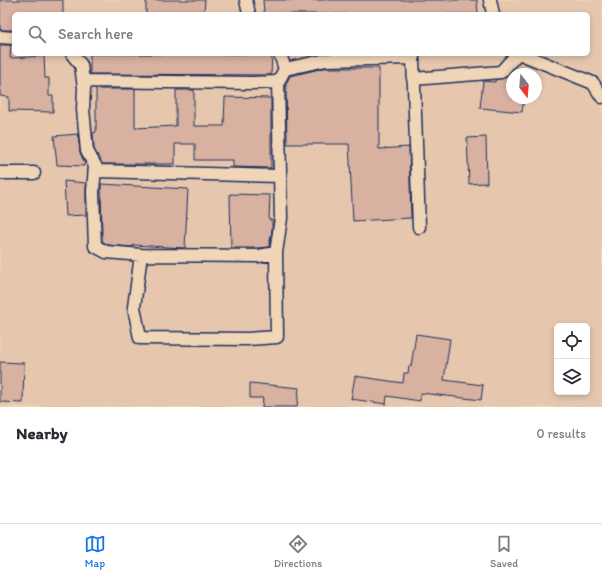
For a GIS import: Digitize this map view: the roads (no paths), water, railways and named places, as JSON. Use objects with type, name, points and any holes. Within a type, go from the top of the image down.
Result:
[{"type":"street","points":[[246,0],[249,12]]},
{"type":"street","points":[[490,0],[493,12]]},
{"type":"street","points":[[0,37],[12,38]]},
{"type":"street","points":[[74,56],[81,65],[84,81],[83,109],[87,151],[98,171],[120,173],[279,176]]},
{"type":"street","points":[[141,255],[134,307],[140,338],[247,339],[277,337],[276,253],[281,218],[278,82],[285,68],[281,56]]},
{"type":"street","points":[[413,79],[501,72],[515,56]]},
{"type":"street","points":[[525,56],[593,83],[602,97]]},
{"type":"street","points":[[285,68],[326,60],[413,58],[417,133],[419,227]]},
{"type":"street","points":[[84,81],[278,82]]},
{"type":"street","points":[[95,166],[92,192],[95,246],[106,252],[141,255],[259,256],[276,253]]},
{"type":"street","points":[[0,173],[34,173]]}]
